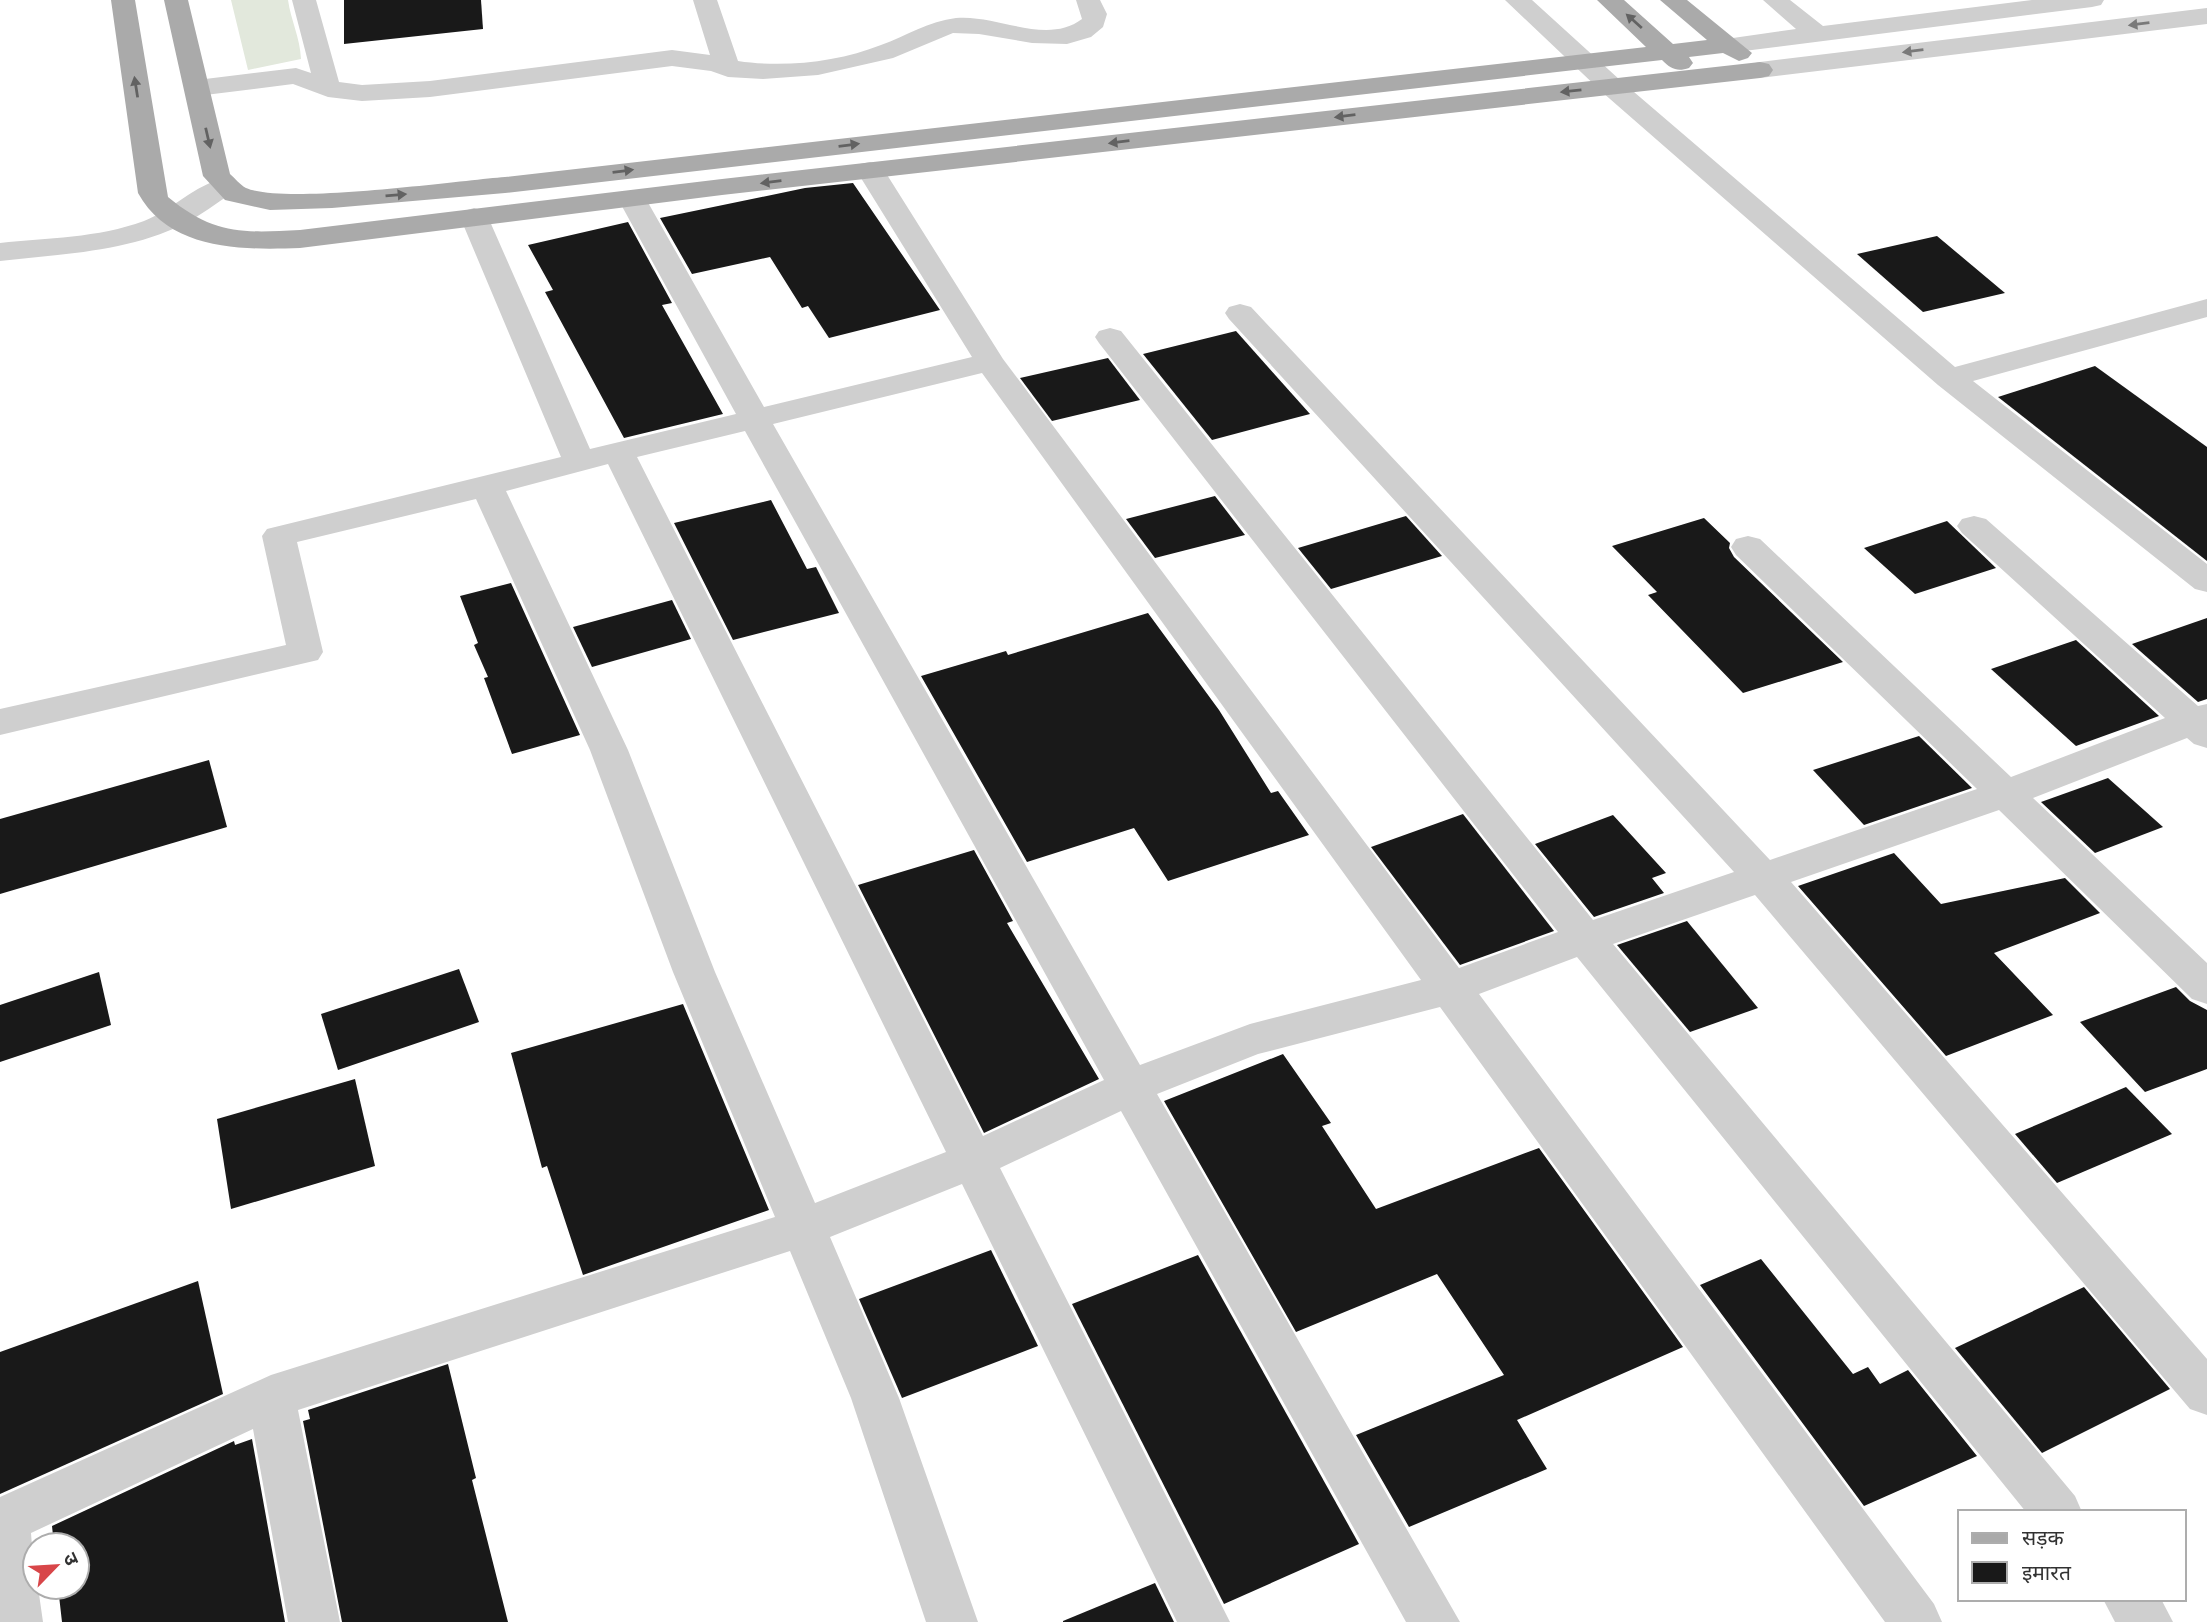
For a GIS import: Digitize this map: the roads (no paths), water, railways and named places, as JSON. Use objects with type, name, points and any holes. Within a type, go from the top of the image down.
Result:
[{"type":"main road","points":[[123,0],[152,193],[157,202],[175,217],[214,237],[256,241],[300,239],[870,170],[1760,70]]},
{"type":"main road","points":[[176,0],[217,176],[223,186],[248,199],[300,202],[505,185],[1728,44]]},
{"type":"main road","points":[[1609,0],[1694,77]]},
{"type":"main road","points":[[1672,0],[1760,70]]},
{"type":"street","points":[[304,0],[328,89]]},
{"type":"street","points":[[705,0],[728,69]]},
{"type":"street","points":[[945,0],[957,25]]},
{"type":"street","points":[[197,88],[287,76],[305,79],[328,89],[354,93],[430,89],[672,58],[691,58],[728,69],[778,71],[832,65],[887,52],[934,29],[957,25],[1034,36],[1073,33],[1094,22],[1095,14],[1088,0]]},
{"type":"street","points":[[1517,0],[1611,86],[1949,378],[2207,581]]},
{"type":"street","points":[[1775,0],[1817,33]]},
{"type":"street","points":[[1728,44],[2092,0]]},
{"type":"street","points":[[1760,70],[2207,16]]},
{"type":"street","points":[[870,170],[989,362],[1916,1622]]},
{"type":"street","points":[[0,252],[112,238],[175,217],[223,186]]},
{"type":"street","points":[[632,199],[752,418],[1434,1622]]},
{"type":"street","points":[[474,217],[579,462]]},
{"type":"street","points":[[1240,313],[1763,877],[2207,1394]]},
{"type":"street","points":[[1949,378],[2203,313]]},
{"type":"street","points":[[1110,337],[1585,938],[2055,1510]]},
{"type":"street","points":[[0,722],[305,652],[279,536],[989,362]]},
{"type":"street","points":[[618,452],[1204,1622]]},
{"type":"street","points":[[487,486],[609,750],[694,972],[805,1227],[875,1398],[952,1622]]},
{"type":"street","points":[[17,1622],[2,1522],[271,1397],[805,1227],[972,1161],[1130,1087],[1250,1040],[1451,988],[1585,938],[2201,724],[1974,526]]},
{"type":"street","points":[[1748,547],[2207,988]]},
{"type":"street","points":[[271,1397],[314,1622]]},
{"type":"street","points":[[2131,1601],[2147,1622]]}]
